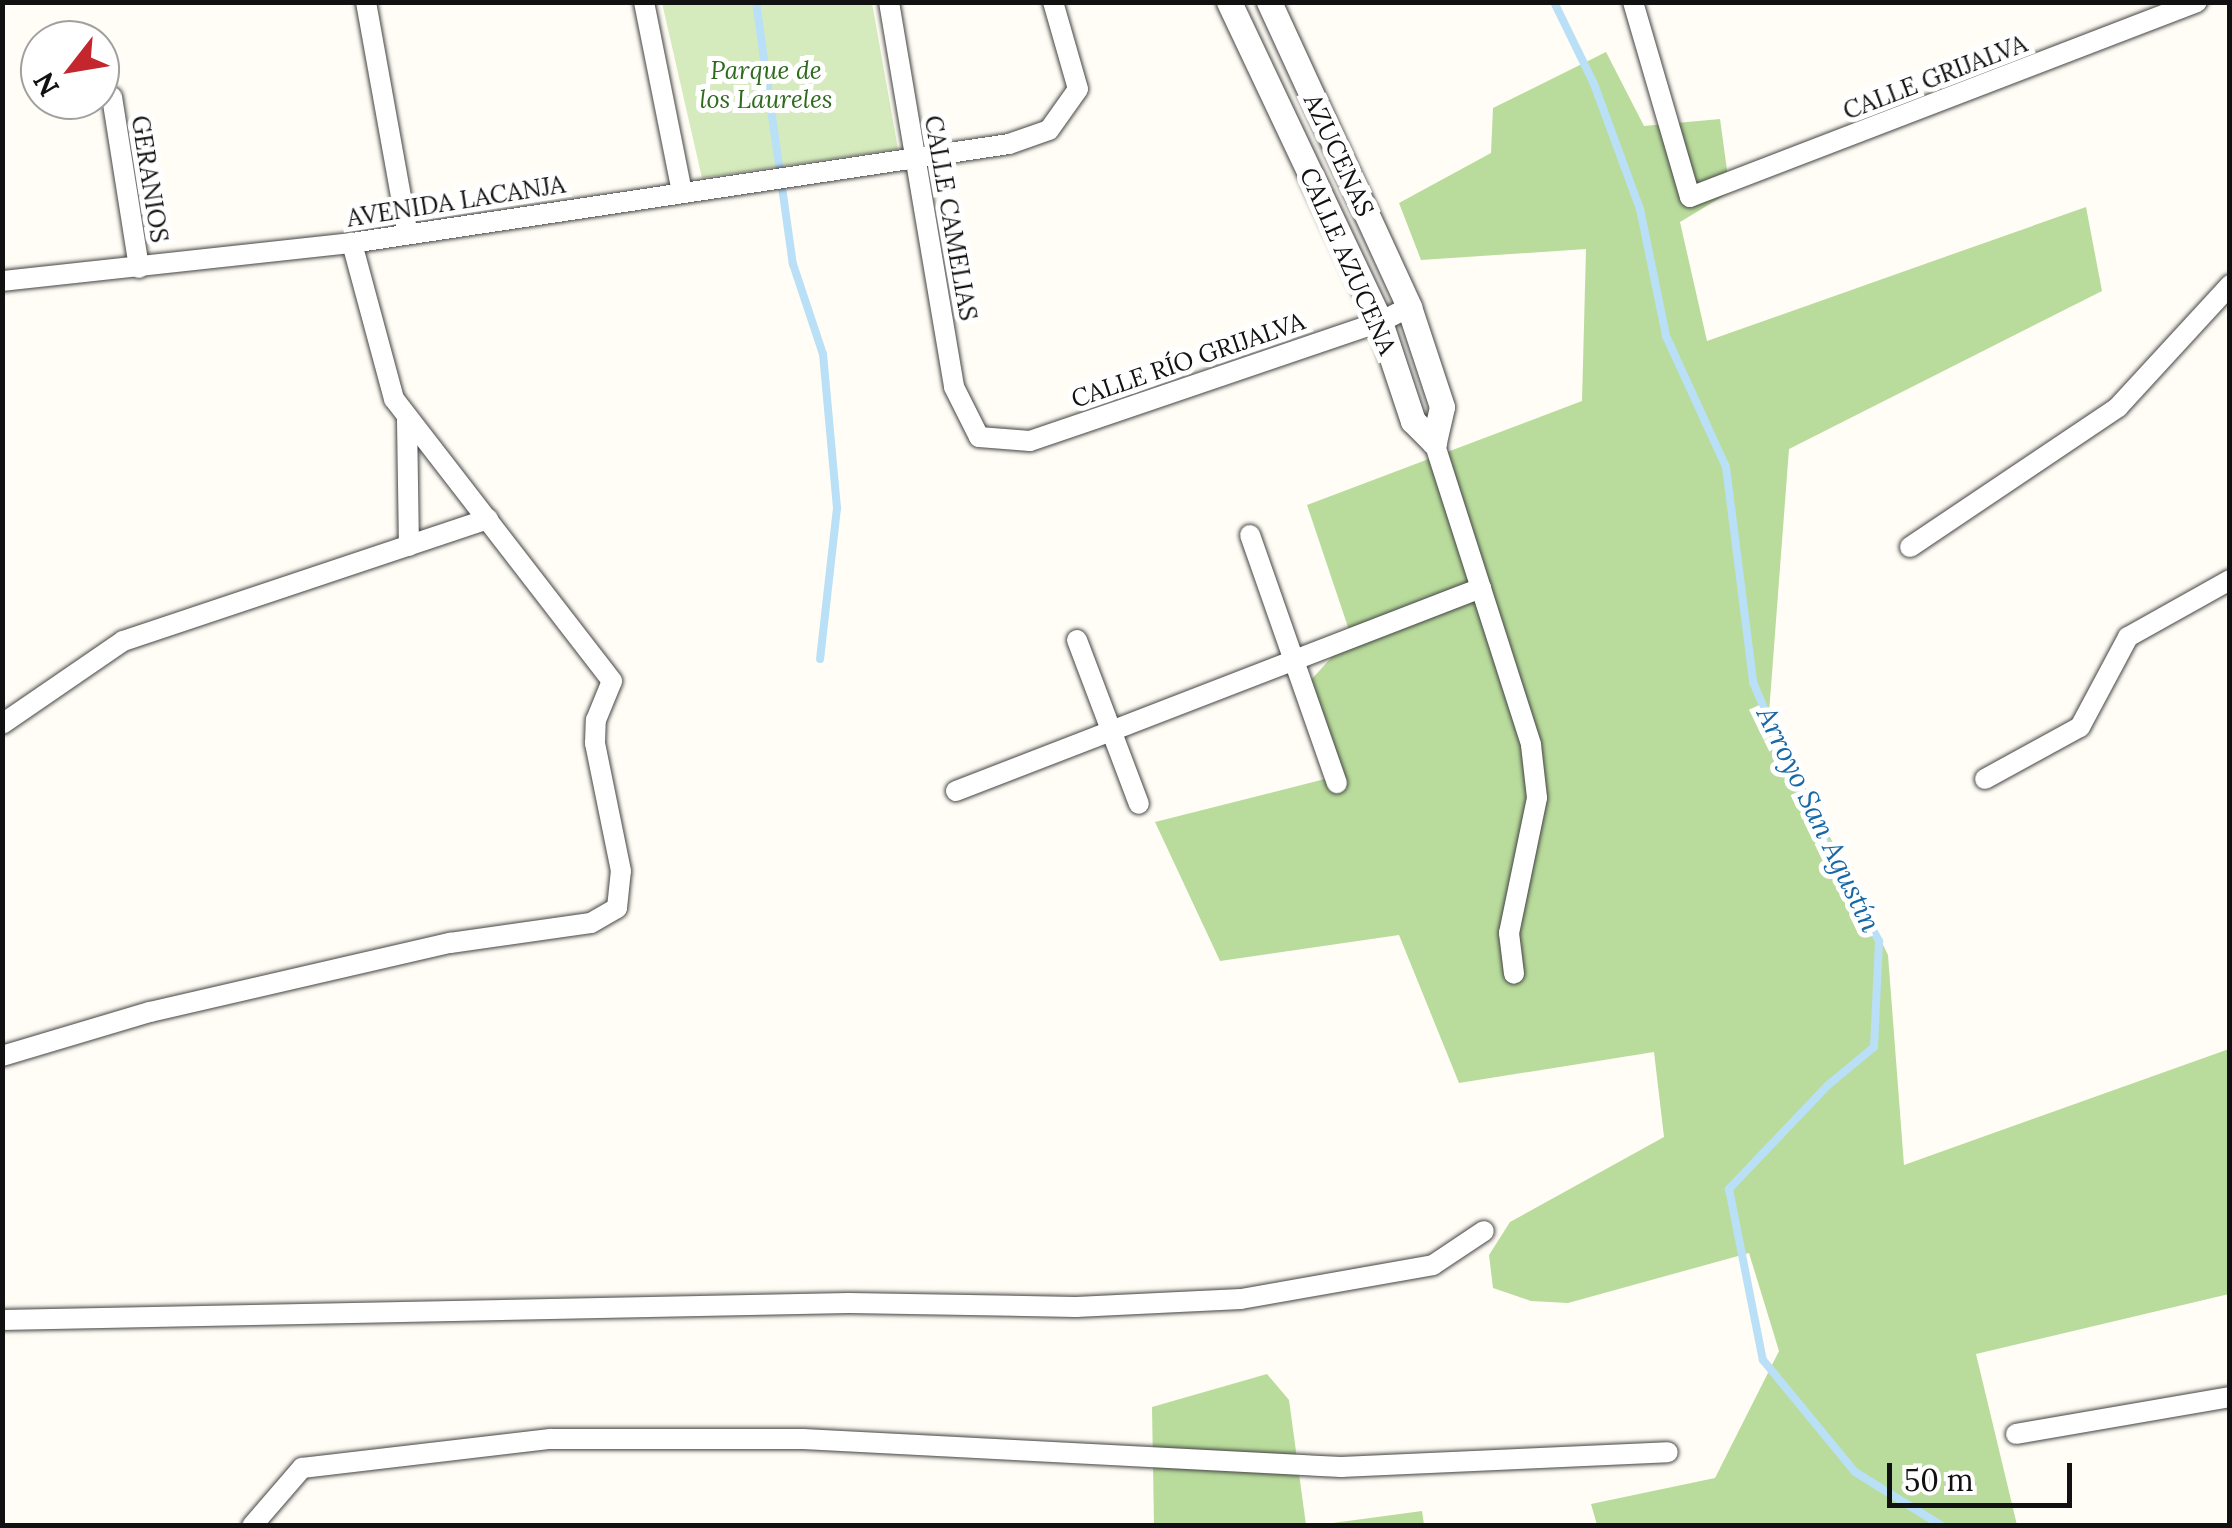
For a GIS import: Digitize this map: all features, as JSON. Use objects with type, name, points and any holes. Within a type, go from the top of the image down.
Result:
[{"type":"street","points":[[366,2],[407,232]]},
{"type":"street","points":[[644,2],[682,192]]},
{"type":"street","name":"CALLE CAMELIAS","points":[[889,2],[954,387],[978,437]]},
{"type":"street","name":"AVENIDA LACANJA","points":[[2,280],[352,243],[1010,144],[1048,130],[1078,89],[1053,2]]},
{"type":"street","name":"CALLE AZUCENA","points":[[1229,2],[1380,322],[1413,422],[1434,442]]},
{"type":"street","name":"AZUCENAS","points":[[1269,2],[1410,307]]},
{"type":"street","name":"CALLE GRIJALVA","points":[[1633,2],[1690,197],[2196,2]]},
{"type":"street","name":"GERANIOS","points":[[116,120],[139,268]]},
{"type":"street","points":[[2,1056],[150,1012],[450,943],[592,923],[617,908],[621,871],[595,743],[596,720],[612,681],[394,399],[352,243]]},
{"type":"street","points":[[1910,546],[2118,407],[2230,285]]},
{"type":"street","name":"CALLE AZUCENA","points":[[1410,307],[1442,407],[1434,442]]},
{"type":"street","name":"CALLE RÍO GRIJALVA","points":[[978,437],[1030,440],[1380,322],[1410,307]]},
{"type":"street","points":[[407,420],[409,546]]},
{"type":"street","points":[[1434,442],[1530,745],[1537,798],[1509,933],[1514,974]]},
{"type":"street","points":[[2,724],[123,641],[488,519]]},
{"type":"street","points":[[1250,535],[1337,783]]},
{"type":"street","points":[[1985,779],[2080,728],[2128,637],[2230,580]]},
{"type":"street","points":[[956,791],[1481,588]]},
{"type":"street","points":[[1078,640],[1139,804]]},
{"type":"street","points":[[2,1320],[850,1304],[1076,1308],[1240,1299],[1433,1265],[1484,1231]]},
{"type":"street","points":[[2016,1434],[2230,1397]]},
{"type":"street","points":[[252,1526],[302,1468],[550,1438],[803,1439],[1341,1467],[1668,1452]]},
{"type":"green space","name":"Parque de los Laureles","points":[[662,3],[872,3],[898,149],[702,178]]},
{"type":"green space","points":[[1606,52],[1644,126],[1720,119],[1730,192],[1680,222],[1707,341],[2086,207],[2102,291],[1789,449],[1769,713],[1888,955],[1904,1165],[2229,1049],[2229,1294],[1976,1354],[2017,1525],[1597,1525],[1591,1504],[1715,1478],[1779,1351],[1749,1253],[1568,1303],[1531,1301],[1493,1288],[1489,1255],[1510,1222],[1664,1137],[1654,1052],[1459,1083],[1399,935],[1220,961],[1155,822],[1333,777],[1310,681],[1351,636],[1307,505],[1582,401],[1586,249],[1421,260],[1399,203],[1491,153],[1493,108]]},
{"type":"green space","points":[[1267,1374],[1289,1400],[1306,1525],[1154,1525],[1152,1407]]},
{"type":"green space","points":[[1422,1511],[1424,1525],[1318,1525]]},
{"type":"waterway","points":[[756,2],[793,264],[823,354],[837,508],[820,659]]},
{"type":"waterway","name":"Arroyo San Agustín","points":[[1554,2],[1594,84],[1640,209],[1666,336],[1726,467],[1753,682],[1801,796],[1879,941],[1874,1047],[1828,1085],[1729,1189],[1763,1360],[1855,1472],[1942,1526]]}]
